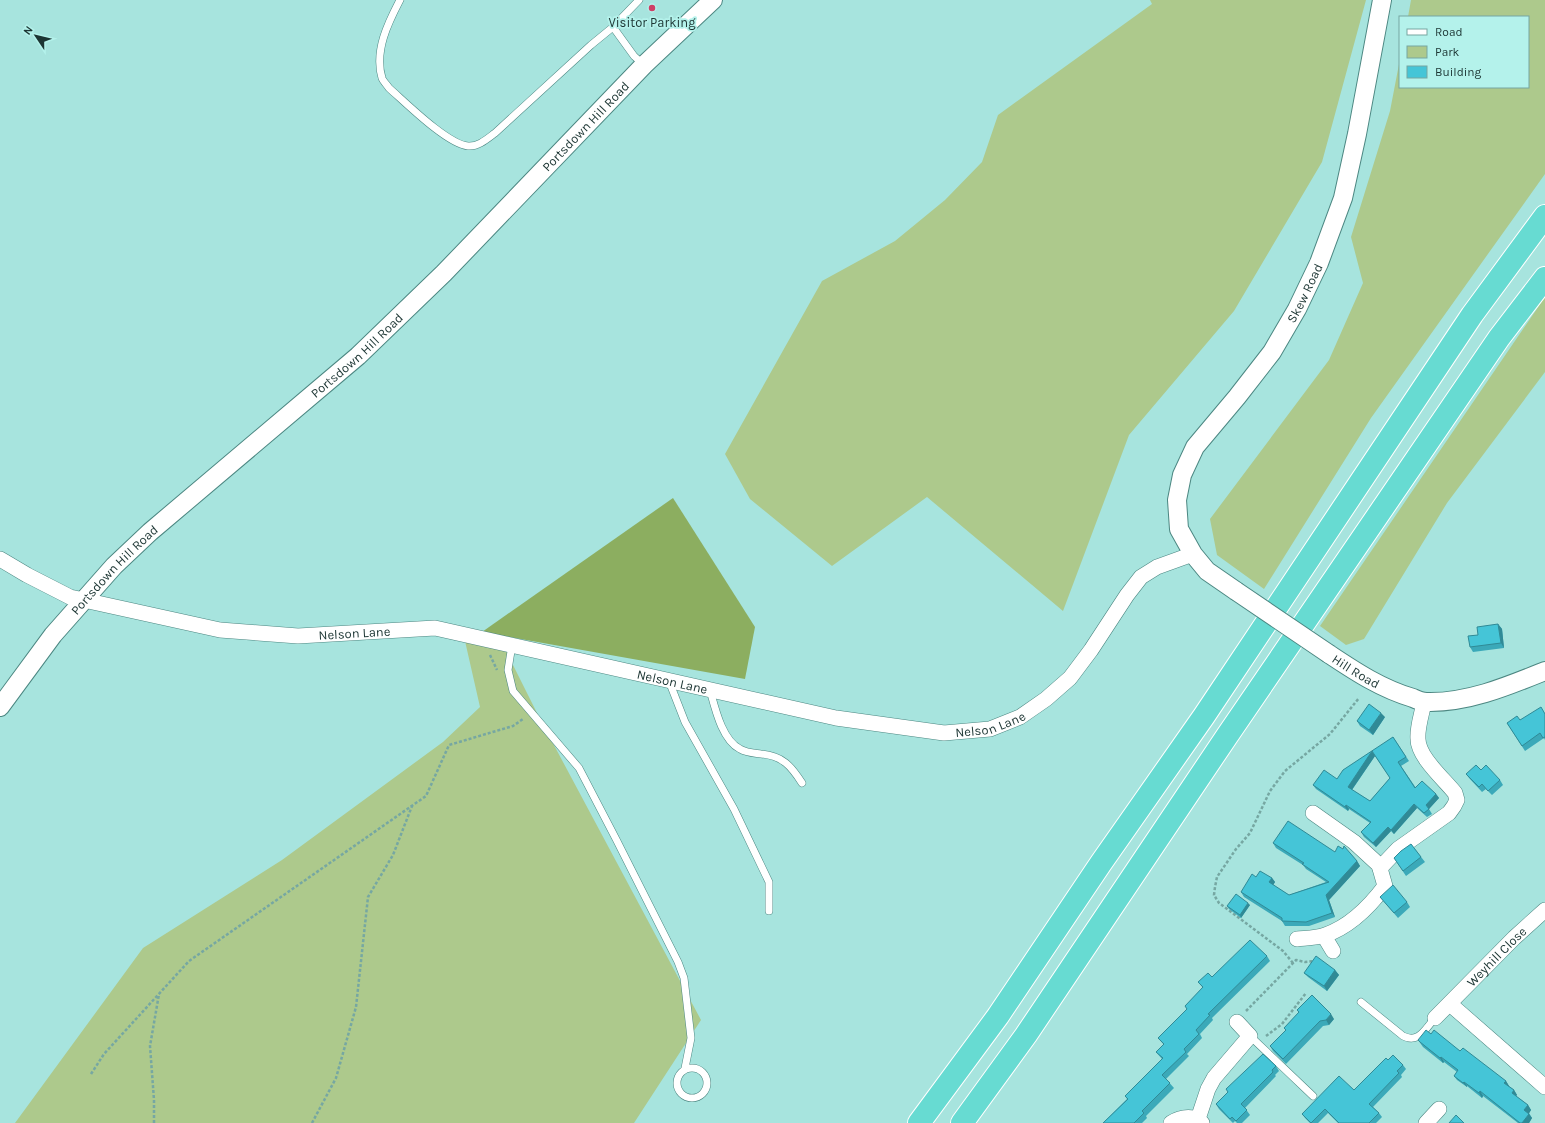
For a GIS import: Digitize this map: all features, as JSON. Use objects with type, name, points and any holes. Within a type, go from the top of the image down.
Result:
[{"type":"highway","points":[[919,1123],[998,1016],[1100,863],[1204,716],[1472,315],[1545,216]]},
{"type":"highway","points":[[962,1123],[1026,1035],[1227,736],[1490,352],[1545,278]]},
{"type":"street","name":"Portsdown Hill Road","points":[[0,707],[53,635],[114,566],[150,532],[363,351],[444,273],[644,65],[713,0]]},
{"type":"street","name":"Skew Road","points":[[1193,554],[1179,529],[1177,500],[1182,475],[1195,447],[1238,396],[1272,352],[1297,309],[1319,263],[1343,198],[1357,134],[1382,0]]},
{"type":"street","name":"Hill Road","points":[[1193,554],[1207,571],[1329,654],[1362,676],[1405,696],[1424,702],[1458,699],[1497,690],[1545,671]]},
{"type":"street","name":"Nelson Lane","points":[[0,559],[27,575],[70,597],[82,601],[220,630],[298,636],[435,628],[844,719],[944,733],[990,728],[1020,717],[1046,699],[1070,678],[1091,650],[1126,595],[1141,577],[1157,567],[1193,554]]},
{"type":"street","points":[[1380,868],[1398,849],[1449,813],[1457,800],[1455,793],[1424,757],[1419,747],[1418,738],[1424,702]]},
{"type":"street","points":[[1297,939],[1324,936],[1340,929],[1353,919],[1379,894],[1385,886],[1379,865],[1354,842],[1313,813]]},
{"type":"street","name":"Weyhill Close","points":[[1435,1018],[1514,938],[1545,910]]},
{"type":"street","points":[[1324,936],[1333,951]]},
{"type":"street","points":[[1450,1004],[1545,1087]]},
{"type":"street","points":[[1171,1123],[1188,1116],[1200,1121],[1208,1089],[1214,1078],[1254,1040],[1236,1022]]},
{"type":"street","points":[[1426,1123],[1439,1109]]},
{"type":"lane","points":[[400,0],[387,25],[381,47],[382,79],[389,88],[442,134],[458,143],[468,146],[480,144],[495,133],[591,45],[613,27],[639,0]]},
{"type":"lane","points":[[613,27],[634,56],[644,65]]},
{"type":"lane","points":[[512,645],[508,670],[513,691],[579,768],[678,962],[684,978],[691,1038],[685,1068],[678,1076],[676,1081],[679,1091],[687,1097],[698,1097],[707,1086],[706,1078],[699,1069],[690,1067],[685,1068]]},
{"type":"lane","points":[[669,680],[685,722],[734,809],[769,882],[769,910]]},
{"type":"lane","points":[[710,690],[716,712],[726,735],[734,744],[740,749],[750,753],[763,754],[782,759],[792,768],[802,783]]},
{"type":"lane","points":[[1360,1002],[1403,1036],[1409,1039],[1415,1039],[1419,1036],[1435,1018]]},
{"type":"lane","points":[[1254,1040],[1313,1096]]},
{"type":"path","points":[[485,639],[492,662],[500,675]]},
{"type":"path","points":[[1293,963],[1283,951],[1219,903],[1214,895],[1217,878],[1223,867],[1250,832],[1270,791],[1285,771],[1330,734],[1359,698]]},
{"type":"path","points":[[91,1074],[104,1054],[189,961],[426,796],[449,745],[513,726],[527,716]]},
{"type":"path","points":[[312,1123],[336,1078],[356,1007],[368,897],[393,855],[412,806]]},
{"type":"path","points":[[1236,1022],[1296,960],[1305,962],[1318,960],[1333,951]]},
{"type":"path","points":[[1254,1040],[1282,1024],[1306,993]]},
{"type":"path","points":[[154,1123],[150,1046],[159,994]]},
{"type":"green space","points":[[1150,0],[1366,0],[1322,162],[1234,311],[1129,435],[1063,611],[927,497],[832,566],[750,499],[725,454],[822,281],[895,241],[945,200],[982,162],[998,115],[1152,4]]},
{"type":"green space","points":[[1411,0],[1545,0],[1545,174],[1371,418],[1264,589],[1217,555],[1210,519],[1329,360],[1363,283],[1351,237],[1390,111],[1399,64],[1399,88],[1529,88],[1529,16],[1408,16]]},
{"type":"green space","points":[[1545,297],[1545,372],[1447,503],[1364,639],[1346,645],[1320,626]]},
{"type":"green space","points":[[673,498],[755,627],[745,679],[482,632]]},
{"type":"green space","points":[[465,641],[506,651],[540,719],[701,1020],[634,1123],[15,1123],[143,948],[282,860],[443,742],[480,707]]},
{"type":"building","points":[[1498,624],[1501,643],[1470,647],[1468,636],[1478,635],[1477,627]]},
{"type":"building","points":[[1369,704],[1381,713],[1369,730],[1357,721]]},
{"type":"building","points":[[1541,707],[1545,714],[1545,737],[1543,738],[1540,733],[1522,746],[1507,723],[1517,716],[1520,720]]},
{"type":"building","points":[[1393,737],[1406,757],[1398,762],[1415,788],[1422,781],[1436,794],[1426,805],[1429,809],[1424,813],[1414,804],[1391,830],[1388,827],[1373,843],[1361,832],[1371,822],[1346,805],[1345,807],[1313,785],[1324,770],[1337,779],[1343,770]],"holes":[[[1372,751],[1390,778],[1370,801],[1348,787]]]},
{"type":"building","points":[[1476,765],[1481,770],[1486,765],[1500,780],[1488,791],[1482,784],[1479,787],[1466,774]]},
{"type":"building","points":[[1288,821],[1335,852],[1338,846],[1343,849],[1344,846],[1357,861],[1326,895],[1332,913],[1306,922],[1282,921],[1282,918],[1241,892],[1252,874],[1256,877],[1260,871],[1272,878],[1269,882],[1289,895],[1329,882],[1302,864],[1304,863],[1273,843]]},
{"type":"building","points":[[1411,844],[1421,857],[1403,871],[1394,858]]},
{"type":"building","points":[[1393,885],[1407,902],[1394,913],[1380,897]]},
{"type":"building","points":[[1236,894],[1248,903],[1240,915],[1227,906]]},
{"type":"building","points":[[1250,940],[1267,956],[1208,1014],[1210,1015],[1196,1030],[1199,1034],[1184,1049],[1186,1052],[1162,1075],[1170,1083],[1142,1111],[1144,1113],[1134,1123],[1103,1123],[1128,1099],[1125,1096],[1163,1058],[1156,1052],[1164,1044],[1158,1038],[1187,1009],[1185,1006],[1203,987],[1198,982],[1208,973],[1212,977]]},
{"type":"building","points":[[1316,956],[1335,970],[1324,986],[1304,973]]},
{"type":"building","points":[[1312,995],[1331,1014],[1326,1020],[1320,1021],[1283,1059],[1270,1046],[1286,1030],[1284,1028],[1299,1012],[1297,1010]]},
{"type":"building","points":[[1426,1030],[1431,1034],[1434,1030],[1460,1051],[1463,1048],[1506,1081],[1504,1083],[1514,1090],[1512,1093],[1528,1105],[1524,1110],[1529,1114],[1522,1123],[1520,1123],[1480,1091],[1479,1093],[1454,1076],[1458,1070],[1418,1040]]},
{"type":"building","points":[[1263,1054],[1276,1066],[1272,1070],[1273,1072],[1241,1104],[1247,1110],[1236,1121],[1232,1117],[1230,1119],[1216,1104],[1228,1092],[1226,1089]]},
{"type":"building","points":[[1393,1055],[1403,1065],[1397,1071],[1399,1073],[1369,1104],[1379,1113],[1369,1123],[1339,1123],[1325,1109],[1311,1123],[1302,1114],[1339,1076],[1354,1090],[1386,1058],[1388,1060]]},
{"type":"building","points":[[1456,1115],[1464,1123],[1449,1123]]},
{"type":"place","name":"Visitor Parking","points":[[652,8]]}]
